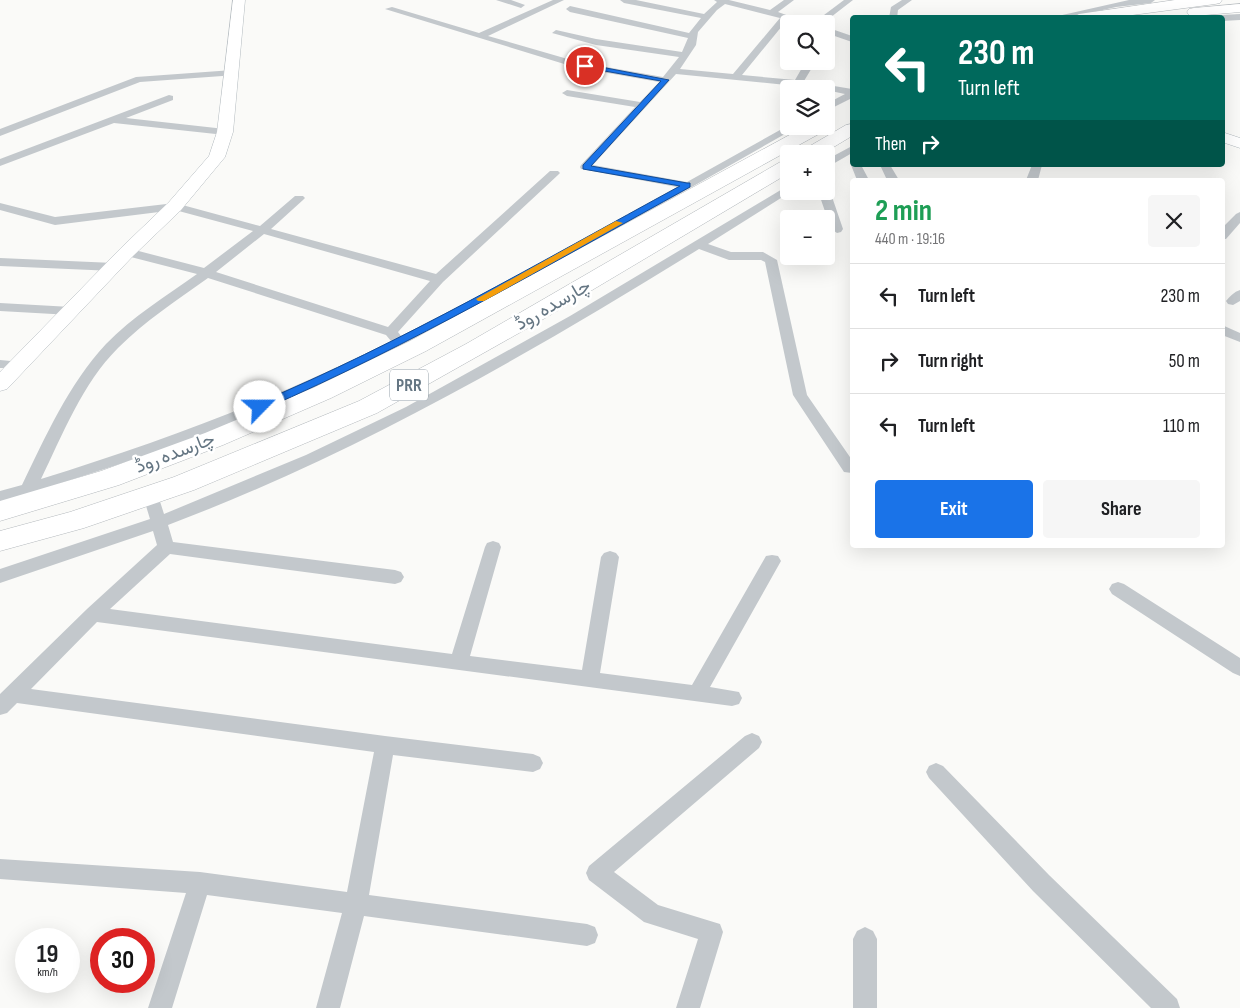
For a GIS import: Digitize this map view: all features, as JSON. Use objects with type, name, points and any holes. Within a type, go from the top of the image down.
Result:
[{"type":"highway","points":[[1088,15],[1117,5],[1215,0]]},
{"type":"highway","points":[[1174,15],[1240,8]]},
{"type":"highway","points":[[835,118],[850,110]]},
{"type":"highway","points":[[824,145],[850,130]]},
{"type":"highway","name":"چارسدہ روڈ","points":[[0,510],[110,478],[214,439],[322,393],[418,346],[804,135]]},
{"type":"highway","points":[[754,162],[780,173]]},
{"type":"highway","name":"چارسدہ روڈ","points":[[0,541],[68,524],[151,496],[247,460],[367,408],[780,178]]},
{"type":"street","points":[[0,384],[8,365],[71,310],[175,206],[217,157],[225,132],[239,0]]},
{"type":"street","points":[[500,0],[521,5]]},
{"type":"street","points":[[480,36],[560,0]]},
{"type":"street","points":[[624,0],[707,16]]},
{"type":"street","points":[[687,185],[585,167],[674,71],[692,45],[694,32],[722,0],[780,15]]},
{"type":"street","points":[[772,12],[790,0]]},
{"type":"street","points":[[828,15],[849,0]]},
{"type":"street","points":[[893,15],[894,9],[908,0]]},
{"type":"street","points":[[1068,15],[1151,0]]},
{"type":"street","points":[[388,9],[577,65],[666,80]]},
{"type":"street","points":[[570,9],[693,36]]},
{"type":"street","points":[[1225,18],[1240,17]]},
{"type":"street","points":[[735,78],[780,23]]},
{"type":"street","points":[[556,33],[596,42],[685,55]]},
{"type":"street","points":[[835,34],[850,38]]},
{"type":"street","points":[[674,71],[780,82]]},
{"type":"street","points":[[0,133],[139,79],[232,74]]},
{"type":"street","points":[[835,90],[850,93]]},
{"type":"street","points":[[567,92],[642,105]]},
{"type":"street","points":[[835,103],[850,94]]},
{"type":"street","points":[[0,163],[170,98]]},
{"type":"street","points":[[114,120],[225,132]]},
{"type":"street","points":[[0,497],[150,449],[260,407],[324,379],[395,337],[519,279],[780,134]]},
{"type":"street","points":[[1225,137],[1240,144]]},
{"type":"street","points":[[835,160],[850,153]]},
{"type":"street","points":[[395,337],[438,279],[554,173]]},
{"type":"street","points":[[0,576],[74,554],[159,523],[289,469],[402,415],[488,369],[698,244],[780,179]]},
{"type":"street","points":[[28,489],[71,404],[92,370],[112,346],[142,320],[264,230],[299,198]]},
{"type":"street","points":[[827,200],[838,229]]},
{"type":"street","points":[[0,206],[55,221],[175,206],[438,279]]},
{"type":"street","points":[[1225,233],[1240,216]]},
{"type":"street","points":[[698,244],[729,256],[763,256],[771,260],[800,395],[850,468]]},
{"type":"street","points":[[127,252],[206,273],[395,337]]},
{"type":"street","points":[[0,262],[114,267]]},
{"type":"street","points":[[0,307],[71,310]]},
{"type":"street","points":[[1225,330],[1240,338]]},
{"type":"street","points":[[151,496],[166,547]]},
{"type":"street","points":[[166,547],[395,577]]},
{"type":"street","points":[[6,701],[93,614],[166,547]]},
{"type":"street","points":[[459,662],[493,547]]},
{"type":"street","points":[[590,679],[610,557]]},
{"type":"street","points":[[697,693],[772,560]]},
{"type":"street","points":[[1118,589],[1240,668]]},
{"type":"street","points":[[93,614],[732,698]]},
{"type":"street","points":[[6,701],[533,763]]},
{"type":"street","points":[[688,1008],[712,932],[652,914],[597,873],[752,742]]},
{"type":"street","points":[[328,1008],[356,904],[385,745]]},
{"type":"street","points":[[936,772],[1041,883],[1168,1008]]},
{"type":"street","points":[[0,869],[200,883],[586,935]]},
{"type":"street","points":[[160,1008],[200,883]]},
{"type":"street","points":[[864,939],[865,1008]]},
{"type":"slow traffic","points":[[481,299],[619,223]]},
{"type":"route","points":[[260,407],[324,379],[429,327],[687,185],[587,169],[585,167],[666,80],[585,66]]}]
